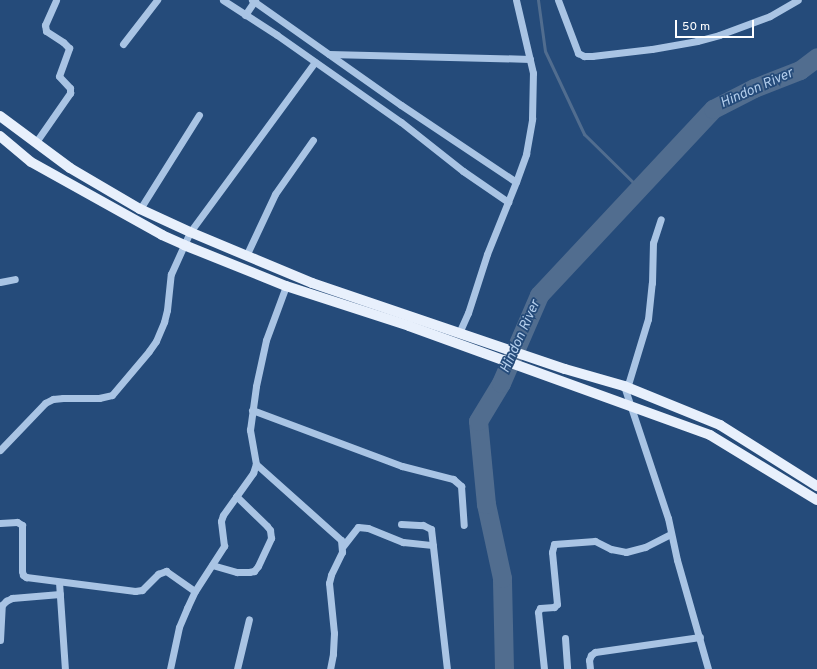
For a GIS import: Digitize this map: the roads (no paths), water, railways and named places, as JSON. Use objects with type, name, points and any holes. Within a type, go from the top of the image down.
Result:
[{"type":"main road","points":[[0,116],[70,168],[140,209],[327,294]]},
{"type":"main road","points":[[0,136],[31,162],[162,235],[184,245],[286,286],[327,294],[460,337],[625,387],[720,425],[817,486]]},
{"type":"main road","points":[[460,337],[561,380],[710,435],[817,500]]},
{"type":"main road","points":[[658,415],[664,402]]},
{"type":"street","points":[[36,142],[70,93],[70,88],[59,76],[69,48],[46,30],[45,25],[56,0]]},
{"type":"street","points":[[123,44],[157,0]]},
{"type":"street","points":[[223,0],[247,13],[401,122],[463,171],[509,199]]},
{"type":"street","points":[[460,337],[486,254],[515,185],[526,154],[532,119],[533,73],[516,0]]},
{"type":"street","points":[[558,0],[578,53],[584,56],[652,49],[704,39],[770,16],[798,0]]},
{"type":"street","points":[[247,13],[254,1],[515,185]]},
{"type":"street","points":[[328,54],[530,59]]},
{"type":"street","points":[[0,450],[45,403],[53,399],[63,398],[106,397],[117,391],[149,351],[158,336],[168,310],[171,274],[190,232],[315,62]]},
{"type":"street","points":[[140,209],[199,114]]},
{"type":"street","points":[[246,256],[275,194],[313,140]]},
{"type":"street","points":[[661,219],[653,243],[652,283],[649,313],[625,387],[629,404],[664,505],[708,669]]},
{"type":"street","points":[[0,282],[15,279]]},
{"type":"street","points":[[170,669],[179,627],[195,590],[224,546],[221,521],[223,515],[253,473],[256,464],[250,430],[252,410],[266,340],[286,286]]},
{"type":"street","points":[[252,410],[402,466],[453,479],[461,486],[464,525]]},
{"type":"street","points":[[256,464],[327,526],[341,540],[343,546]]},
{"type":"street","points":[[212,565],[244,573],[254,570],[258,566],[271,538],[270,530],[267,526],[236,496]]},
{"type":"street","points":[[0,523],[17,522],[22,525],[23,575],[59,582],[135,591],[142,590],[158,574],[166,570],[195,590]]},
{"type":"street","points":[[401,524],[427,526],[431,529],[447,669]]},
{"type":"street","points":[[330,669],[334,633],[329,583],[343,546],[358,527],[368,528],[403,542],[433,545]]},
{"type":"street","points":[[544,669],[538,612],[540,608],[554,607],[557,604],[552,552],[554,544],[595,541],[611,549],[626,552],[644,547],[671,534]]},
{"type":"street","points":[[59,582],[66,669]]},
{"type":"street","points":[[0,640],[2,605],[6,601],[12,598],[60,594]]},
{"type":"street","points":[[237,669],[249,619]]},
{"type":"street","points":[[590,669],[589,660],[591,655],[595,652],[700,637]]},
{"type":"street","points":[[566,638],[568,669]]},
{"type":"waterway","points":[[538,0],[545,51],[584,134],[639,188]]},
{"type":"waterway","name":"Hindon River","points":[[504,669],[502,578],[486,504],[478,421],[501,383],[539,295],[713,109],[754,88],[800,70],[817,57]]}]
